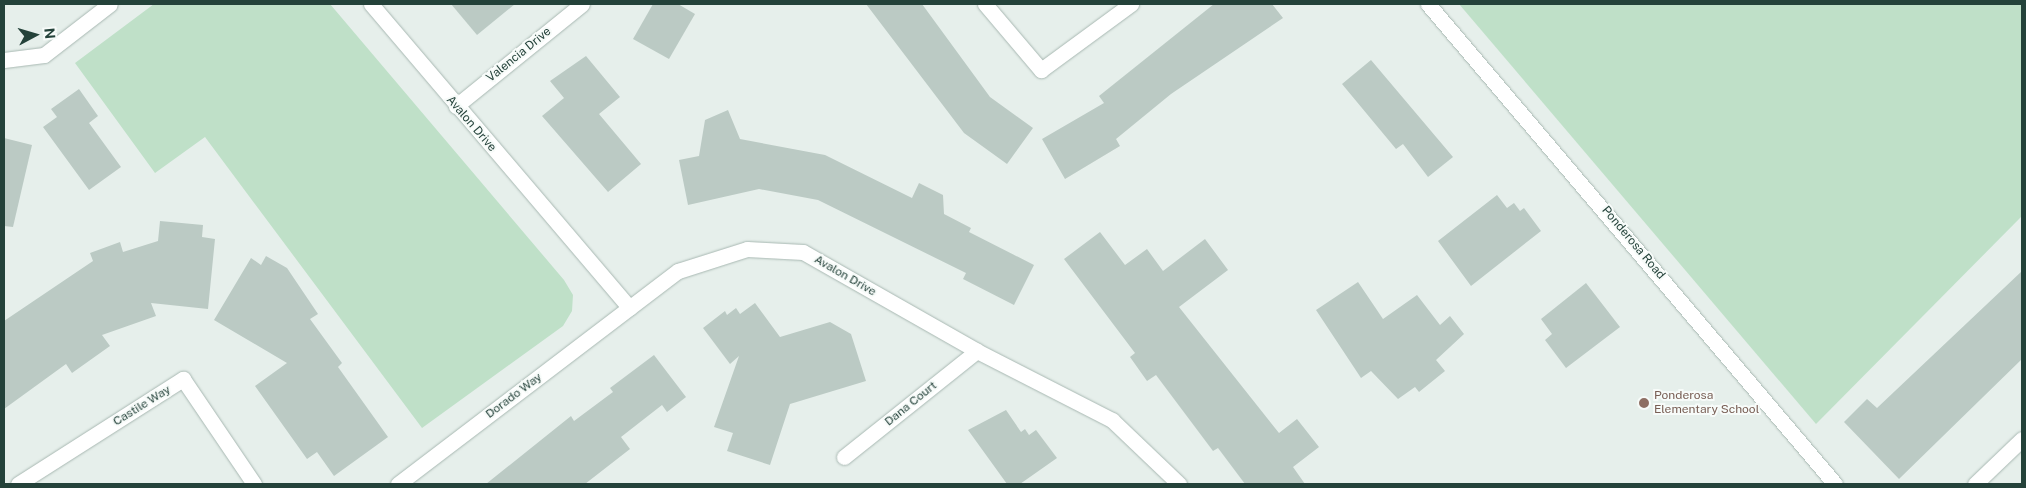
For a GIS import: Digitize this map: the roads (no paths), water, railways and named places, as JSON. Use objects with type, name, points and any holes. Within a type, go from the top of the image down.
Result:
[{"type":"street","points":[[4,60],[44,55],[110,4]]},
{"type":"street","name":"Avalon Drive","points":[[371,4],[630,308],[678,271],[747,249],[803,252],[977,351],[1112,420],[1179,484]]},
{"type":"street","name":"Valencia Drive","points":[[456,106],[582,4]]},
{"type":"street","points":[[985,4],[1041,70],[1131,4]]},
{"type":"street","name":"Ponderosa Road","points":[[1428,4],[1835,484]]},
{"type":"street","name":"Dorado Way","points":[[398,484],[630,308]]},
{"type":"street","name":"Dana Court","points":[[844,457],[977,351]]},
{"type":"street","name":"Castile Way","points":[[18,484],[183,379],[254,484]]},
{"type":"street","points":[[1976,484],[2022,439]]},
{"type":"place","name":"Ponderosa Elementary School","points":[[1644,403]]}]
